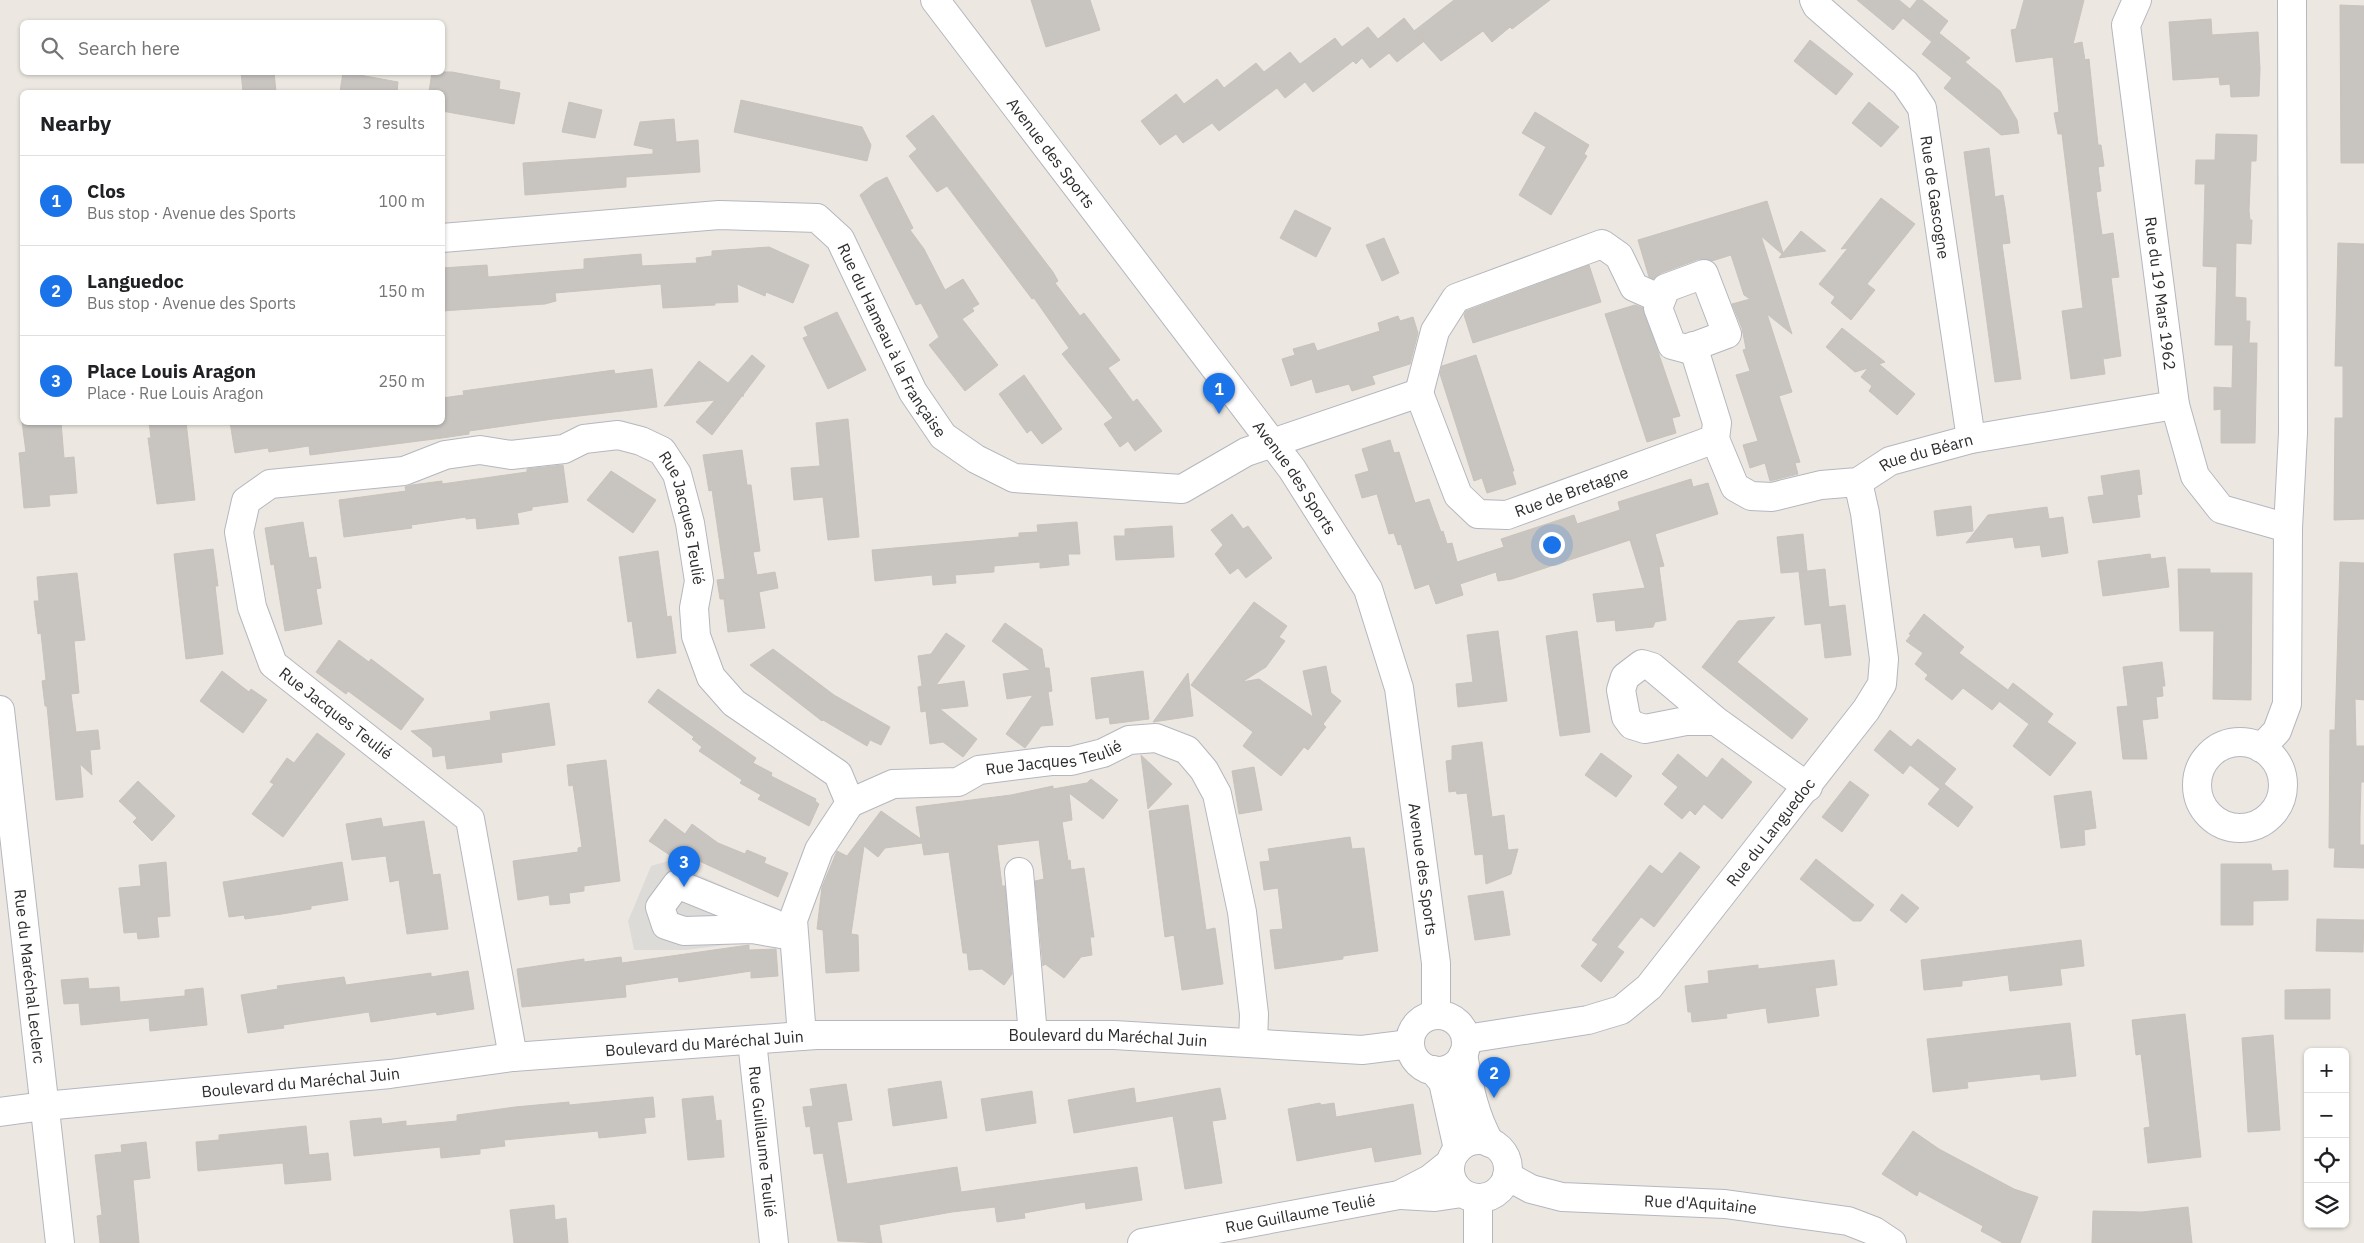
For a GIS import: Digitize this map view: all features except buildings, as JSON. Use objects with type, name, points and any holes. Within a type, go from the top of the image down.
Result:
[{"type":"street","name":"Avenue des Sports","points":[[935,0],[1271,444],[1292,468],[1368,589],[1400,688],[1436,963],[1436,1014]]},
{"type":"street","name":"Rue de Gascogne","points":[[1814,0],[1818,6],[1905,83],[1922,108],[1971,439]]},
{"type":"street","name":"Rue du 19 Mars 1962","points":[[2137,0],[2126,26],[2175,405],[2195,476],[2221,508],[2288,528]]},
{"type":"street","points":[[2261,748],[2277,731],[2287,704],[2288,528],[2293,433],[2292,0]]},
{"type":"street","name":"Rue du Hameau à la Française","points":[[445,238],[719,215],[817,218],[840,239],[913,392],[943,436],[976,459],[1014,478],[1182,489],[1246,452],[1271,444]]},
{"type":"street","points":[[1271,444],[1419,393],[1435,331],[1456,298],[1602,244],[1619,256],[1634,287],[1661,299]]},
{"type":"street","points":[[1704,274],[1727,334],[1694,346],[1687,349],[1672,345],[1658,308],[1666,288],[1704,274]]},
{"type":"street","name":"Rue du Béarn","points":[[1694,346],[1717,423],[1716,439],[1736,487],[1751,496],[1772,497],[1820,485],[1858,482],[1890,461],[1971,439],[2175,405]]},
{"type":"street","name":"Rue de Bretagne","points":[[1419,393],[1458,495],[1478,514],[1506,515],[1716,439]]},
{"type":"street","name":"Rue Jacques Teulié","points":[[513,1057],[470,819],[273,664],[250,598],[239,532],[246,501],[270,484],[404,471],[445,456],[480,450],[511,455],[564,449],[584,439],[618,435],[641,441],[662,451],[677,474],[690,523],[699,581],[694,608],[696,636],[711,677],[734,703],[838,774],[850,803],[893,784],[958,782],[979,770],[1050,761],[1072,761],[1103,753],[1129,740],[1156,738],[1187,750],[1204,770],[1217,794],[1242,912],[1254,1014],[1253,1042]]},
{"type":"street","name":"Rue du Languedoc","points":[[1464,1047],[1588,1020],[1621,1010],[1636,999],[1648,987],[1808,787],[1866,710],[1882,684],[1884,659],[1865,513],[1858,482]]},
{"type":"street","name":"Rue du Maréchal Leclerc","points":[[0,710],[60,1243]]},
{"type":"street","points":[[1716,721],[1808,787]]},
{"type":"street","points":[[802,1036],[793,920],[819,850],[850,803]]},
{"type":"street","points":[[1019,872],[1033,1034]]},
{"type":"street","points":[[1454,1156],[1473,1141],[1490,1143],[1499,1148],[1508,1166],[1507,1176],[1503,1185],[1496,1192],[1470,1196],[1454,1185],[1450,1174],[1454,1156],[1449,1103],[1443,1082],[1433,1070],[1417,1061],[1410,1044],[1412,1033],[1417,1024],[1426,1017],[1436,1014],[1447,1016],[1463,1028],[1472,1101],[1490,1143]]},
{"type":"street","name":"Boulevard du Maréchal Juin","points":[[0,1112],[44,1106],[380,1075],[513,1057],[802,1036],[1114,1035],[1362,1050],[1410,1044]]},
{"type":"street","name":"Rue Guillaume Teulié","points":[[752,1040],[774,1243]]},
{"type":"street","points":[[1433,1070],[1450,1068],[1458,1063],[1464,1047]]},
{"type":"street","name":"Rue Guillaume Teulié","points":[[1399,1195],[1430,1179],[1454,1156]]},
{"type":"street","name":"Rue d'Aquitaine","points":[[1507,1176],[1531,1188],[1562,1197],[1725,1204],[1848,1221],[1874,1231],[1892,1243]]},
{"type":"street","name":"Rue Guillaume Teulié","points":[[1142,1243],[1399,1195],[1470,1196]]},
{"type":"street","points":[[1470,1196],[1478,1243]]},
{"type":"shaded area","points":[[668,861],[772,908],[775,942],[740,943],[686,950],[634,950],[628,921],[651,866]]},
{"type":"place","name":"Clos","points":[[1219,414]]},
{"type":"place","name":"Place Louis Aragon","points":[[684,887]]},
{"type":"place","name":"Languedoc","points":[[1494,1098]]}]
